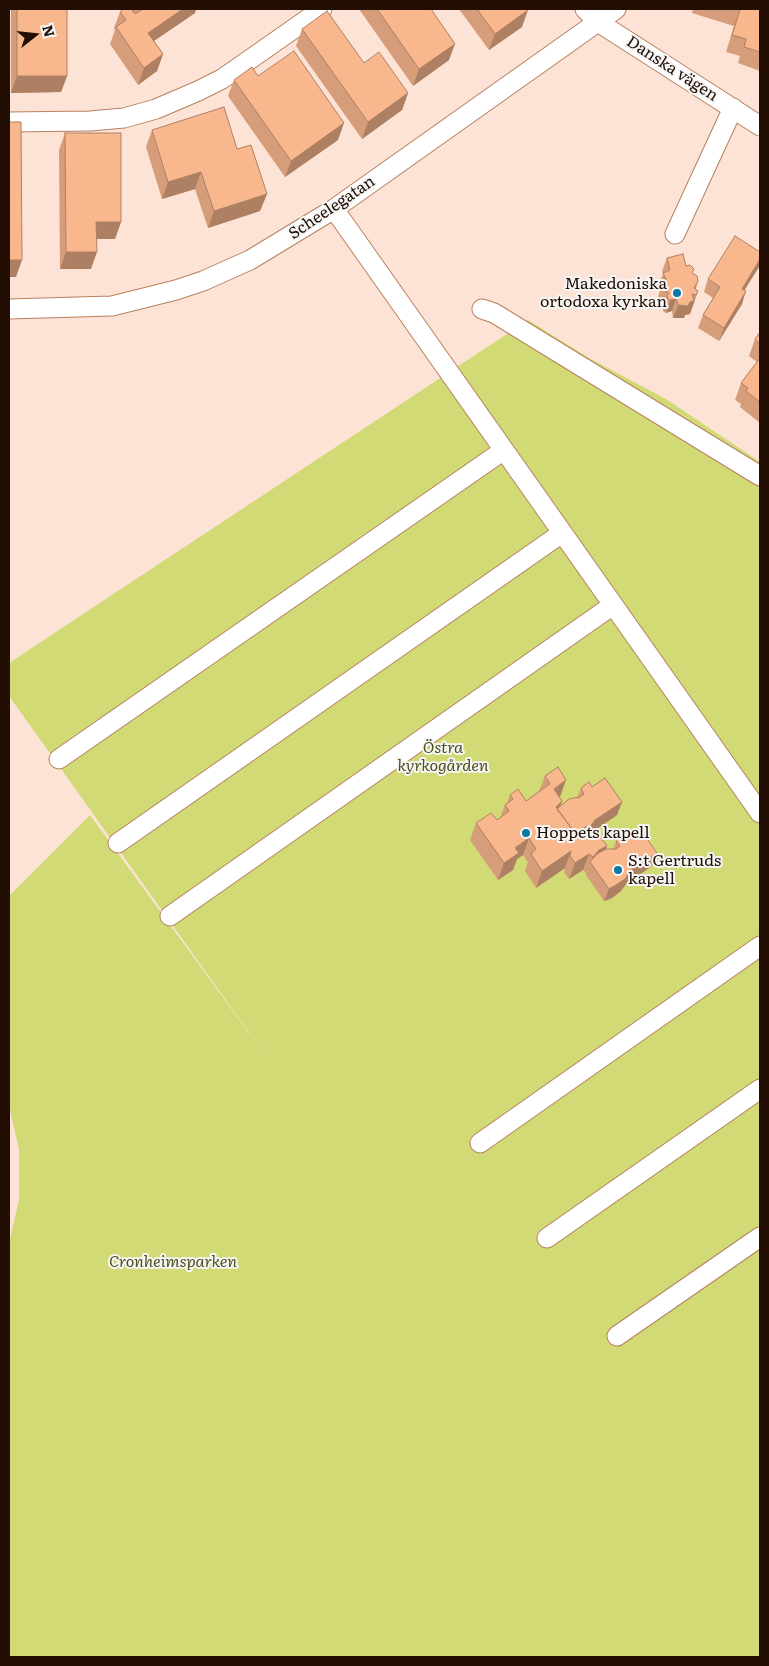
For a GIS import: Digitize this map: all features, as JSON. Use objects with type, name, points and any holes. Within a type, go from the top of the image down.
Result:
[{"type":"street","points":[[9,122],[90,121],[124,118],[156,109],[222,79],[322,9]]},
{"type":"street","name":"Scheelegatan","points":[[9,309],[112,306],[176,290],[203,281],[250,260],[334,209],[591,15],[616,9]]},
{"type":"street","name":"Danska vägen","points":[[591,15],[760,126]]},
{"type":"street","points":[[675,234],[733,108]]},
{"type":"street","points":[[334,209],[760,813]]},
{"type":"street","points":[[482,309],[494,313],[760,476]]},
{"type":"street","points":[[59,759],[504,450]]},
{"type":"street","points":[[118,843],[562,533]]},
{"type":"street","points":[[170,916],[613,605]]},
{"type":"street","points":[[480,1143],[760,946]]},
{"type":"street","points":[[547,1238],[760,1089]]},
{"type":"street","points":[[617,1336],[760,1237]]},
{"type":"green space","name":"Östra kyrkogården","points":[[528,320],[589,358],[666,399],[760,462],[760,1657],[9,1657],[9,1243],[19,1200],[19,1149],[9,1106],[9,896],[90,815],[270,1062],[9,696],[9,663]]},
{"type":"building","points":[[17,9],[67,9],[67,76],[17,76]]},
{"type":"building","points":[[124,9],[131,9],[135,14],[143,9],[183,9],[148,33],[163,54],[144,68],[116,27],[126,20],[120,12]]},
{"type":"building","points":[[377,9],[431,9],[455,44],[419,69]]},
{"type":"building","points":[[477,9],[526,9],[528,10],[495,34]]},
{"type":"building","points":[[737,9],[760,9],[760,52],[744,47],[746,39],[732,35],[740,10]]},
{"type":"building","points":[[327,11],[364,63],[379,52],[408,93],[368,122],[302,29]]},
{"type":"building","points":[[294,51],[344,123],[291,161],[234,80],[252,67],[258,76]]},
{"type":"building","points":[[224,107],[237,149],[251,145],[267,194],[214,211],[201,172],[168,182],[152,130]]},
{"type":"building","points":[[9,122],[21,122],[22,260],[9,260]]},
{"type":"building","points":[[65,133],[121,133],[121,222],[96,222],[97,252],[66,252]]},
{"type":"building","points":[[735,236],[760,252],[760,259],[742,289],[746,291],[724,328],[703,315],[720,287],[708,279]]},
{"type":"building","points":[[683,254],[686,266],[690,265],[694,269],[692,273],[697,276],[698,281],[694,288],[698,291],[696,295],[692,294],[694,301],[690,302],[688,306],[678,305],[676,299],[668,299],[669,293],[664,290],[662,285],[666,279],[663,273],[670,270],[667,258]]},
{"type":"building","points":[[760,332],[760,344],[755,339]]},
{"type":"building","points":[[760,358],[760,402],[746,391],[748,388],[741,383]]},
{"type":"building","name":"Hoppets kapell","points":[[558,767],[566,780],[554,789],[562,801],[556,807],[575,833],[588,826],[589,829],[594,828],[607,846],[599,850],[593,857],[589,854],[575,863],[570,856],[571,851],[542,871],[531,854],[536,849],[529,838],[515,848],[519,853],[504,863],[476,823],[491,813],[497,820],[509,811],[505,805],[513,799],[510,795],[518,789],[526,801],[550,784],[545,776]]},
{"type":"building","points":[[605,778],[622,802],[595,820],[589,828],[588,826],[575,833],[557,809],[569,799],[580,797],[584,794],[581,788],[589,782],[592,787]]},
{"type":"building","name":"S:t Gertruds kapell","points":[[640,829],[657,853],[630,871],[625,879],[609,889],[590,862],[597,854],[606,849],[616,849],[620,846],[616,841],[625,833],[628,839]]},
{"type":"place","name":"Makedoniska ortodoxa kyrkan","points":[[677,293]]},
{"type":"place","name":"Hoppets kapell","points":[[526,833]]},
{"type":"place","name":"S:t Gertruds kapell","points":[[618,870]]},
{"type":"park label","name":"Cronheimsparken","points":[[173,1262]]}]
